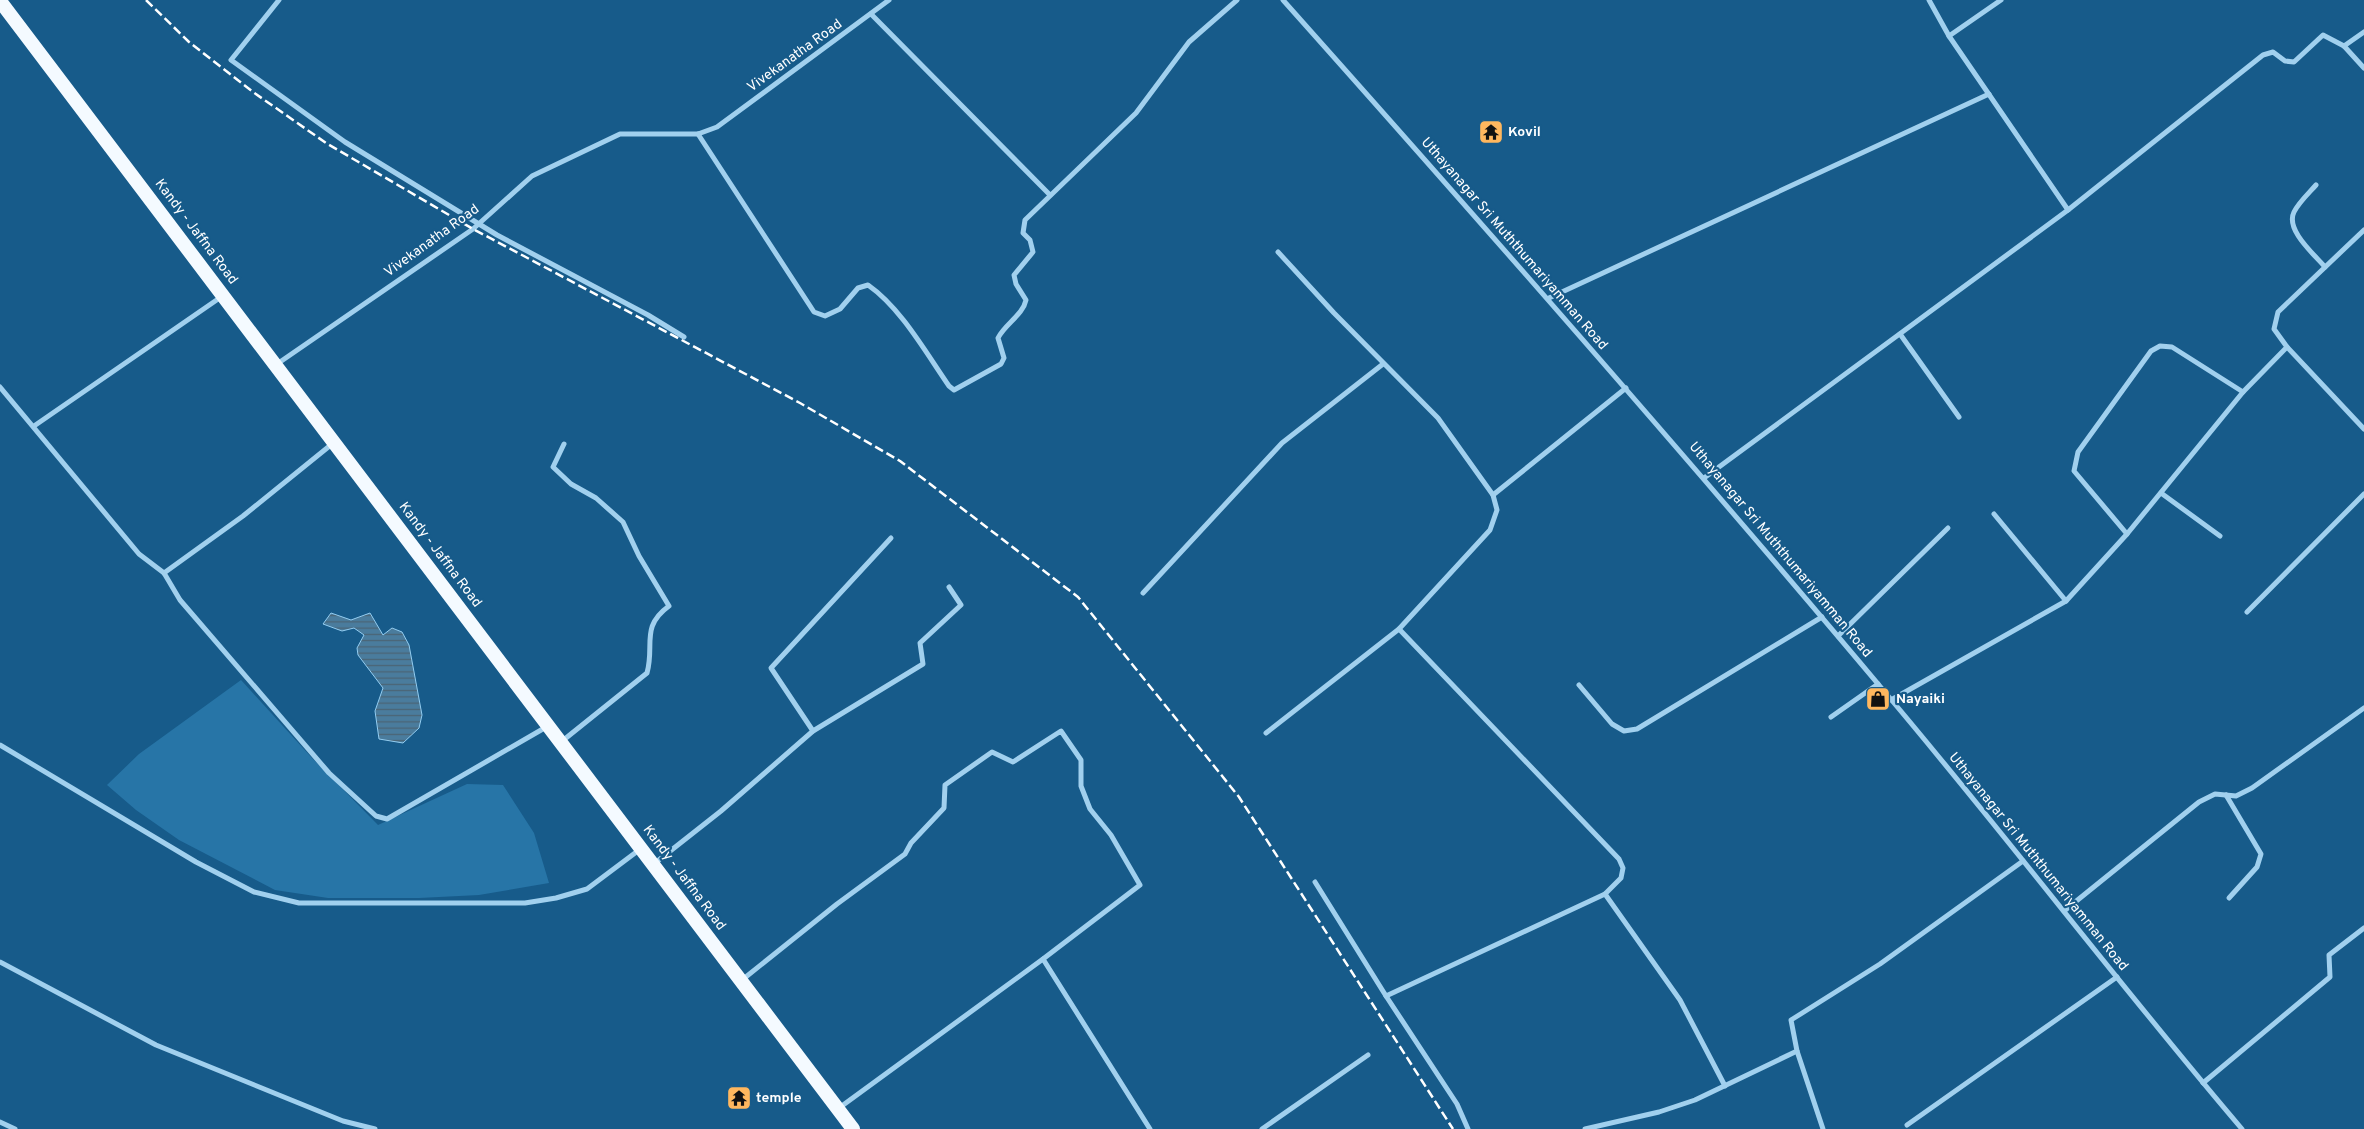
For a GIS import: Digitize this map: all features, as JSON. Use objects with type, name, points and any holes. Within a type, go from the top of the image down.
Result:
[{"type":"highway","name":"Kandy - Jaffna Road","points":[[1,1],[853,1129]]},
{"type":"street","points":[[279,0],[231,60],[345,142],[496,235],[648,315],[684,337]]},
{"type":"street","name":"Vivekanatha Road","points":[[277,364],[478,223],[532,176],[620,134],[698,134],[717,127],[888,0]]},
{"type":"street","points":[[698,134],[814,312],[825,316],[840,308],[858,288],[868,285],[877,291],[912,332],[948,386],[954,390],[1000,364],[1004,358],[998,338],[1003,328],[1024,307],[1026,300],[1016,284],[1014,275],[1032,252],[1033,246],[1023,233],[1022,227],[1025,220],[1136,113],[1189,42],[1237,0]]},
{"type":"street","name":"Uthayanagar Sri Muththumariyamman Road","points":[[1283,0],[1548,298],[1704,478],[1878,684],[2242,1129]]},
{"type":"street","points":[[1929,0],[1950,36],[2068,210]]},
{"type":"street","points":[[1950,36],[2001,0]]},
{"type":"street","points":[[871,14],[1050,195]]},
{"type":"street","points":[[2344,46],[2364,32]]},
{"type":"street","points":[[1704,478],[2068,210],[2263,55],[2273,52],[2285,61],[2294,62],[2323,35],[2344,46],[2364,68]]},
{"type":"street","points":[[1548,298],[1989,94]]},
{"type":"street","points":[[2316,185],[2293,213],[2293,224],[2299,239],[2325,267]]},
{"type":"street","points":[[2364,230],[2278,312],[2274,329],[2287,347],[2364,429]]},
{"type":"street","points":[[1266,733],[1399,629],[1490,530],[1497,510],[1493,495],[1438,418],[1278,252]]},
{"type":"street","points":[[34,426],[224,295]]},
{"type":"street","points":[[1900,334],[1959,417]]},
{"type":"street","points":[[2127,534],[2074,471],[2078,452],[2151,351],[2160,346],[2172,347],[2243,392]]},
{"type":"street","points":[[1891,700],[2066,601],[2127,534],[2243,392],[2287,347]]},
{"type":"street","points":[[1143,594],[1282,443],[1384,364]]},
{"type":"street","points":[[0,387],[138,554],[164,574],[180,600],[329,773],[376,816],[388,819],[549,726]]},
{"type":"street","points":[[1493,495],[1626,388]]},
{"type":"street","points":[[164,574],[243,516],[335,442]]},
{"type":"street","points":[[561,742],[647,673],[651,660],[649,644],[651,625],[659,613],[669,606],[639,556],[623,522],[596,498],[571,484],[553,467],[564,444]]},
{"type":"street","points":[[2161,493],[2220,536]]},
{"type":"street","points":[[2247,612],[2364,494]]},
{"type":"street","points":[[1994,514],[2066,601]]},
{"type":"street","points":[[1838,636],[1948,528]]},
{"type":"street","points":[[813,731],[771,668],[891,538]]},
{"type":"street","points":[[653,864],[721,812],[813,731],[923,664],[920,643],[962,605],[949,587]]},
{"type":"street","points":[[1579,685],[1612,724],[1624,731],[1638,729],[1822,618]]},
{"type":"street","points":[[1386,996],[1605,894],[1621,878],[1623,868],[1619,859],[1399,629]]},
{"type":"street","points":[[1831,717],[1878,684]]},
{"type":"street","points":[[2064,910],[2199,802],[2215,794],[2236,796],[2252,788],[2364,708]]},
{"type":"street","points":[[742,981],[837,904],[905,854],[911,842],[944,808],[945,785],[992,752],[1013,762],[1061,730],[1081,760],[1081,786],[1090,809],[1111,835],[1140,885],[1044,959],[838,1108]]},
{"type":"street","points":[[0,745],[196,862],[254,892],[299,903],[493,905],[525,903],[556,898],[587,889],[642,848]]},
{"type":"street","points":[[2226,795],[2261,854],[2257,867],[2229,898]]},
{"type":"street","points":[[1823,1129],[1797,1050],[1791,1020],[1880,964],[2023,861]]},
{"type":"street","points":[[1315,882],[1386,996],[1457,1104],[1468,1129]]},
{"type":"street","points":[[1605,894],[1680,1000],[1725,1086]]},
{"type":"street","points":[[2203,1083],[2330,977],[2329,956],[2364,928]]},
{"type":"street","points":[[1044,959],[1150,1129]]},
{"type":"street","points":[[0,962],[156,1045],[343,1121],[375,1129]]},
{"type":"street","points":[[1908,1124],[2117,977]]},
{"type":"street","points":[[1585,1129],[1659,1112],[1725,1086],[1797,1050]]},
{"type":"street","points":[[1262,1129],[1368,1055]]},
{"type":"street","points":[[0,1122],[15,1129]]},
{"type":"shaded area","points":[[331,613],[351,620],[370,613],[383,635],[392,628],[402,632],[409,645],[422,715],[419,728],[403,743],[379,739],[375,711],[383,688],[358,655],[357,648],[364,635],[354,628],[342,631],[323,624]]},
{"type":"shaded area","points":[[241,680],[312,758],[378,825],[467,784],[503,785],[534,833],[549,883],[479,895],[419,898],[328,898],[275,890],[179,840],[136,810],[107,785],[139,754]]},
{"type":"railway","points":[[146,0],[189,42],[253,92],[326,143],[473,229],[800,403],[900,461],[1078,597],[1239,797],[1453,1129]]},
{"type":"place","name":"Kovil","points":[[1491,132]]},
{"type":"place","name":"Nayaiki","points":[[1878,699]]},
{"type":"place","name":"temple","points":[[739,1098]]}]
